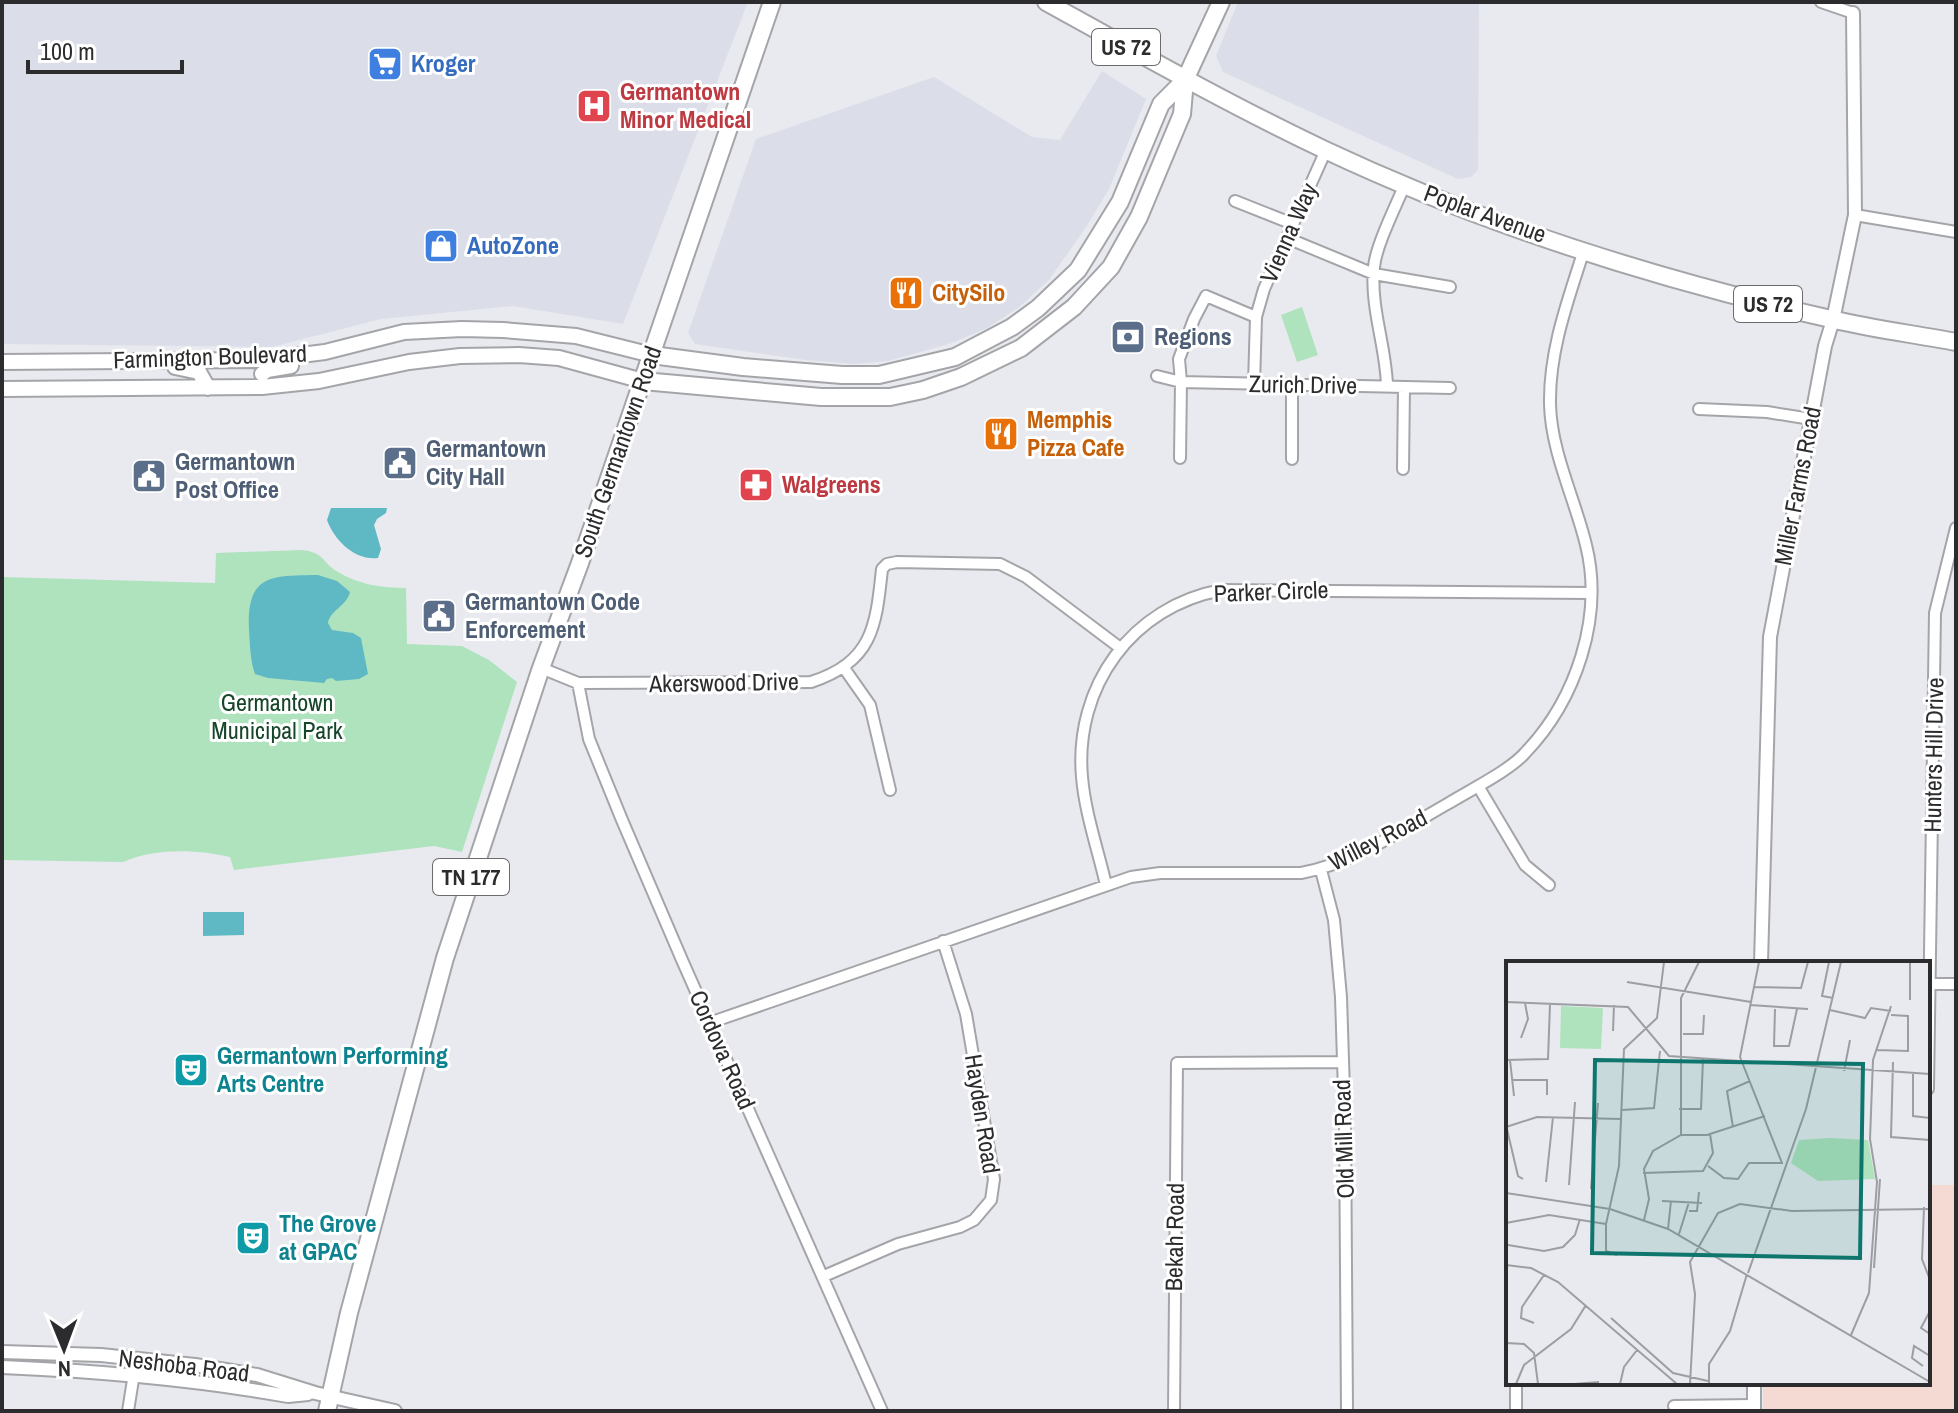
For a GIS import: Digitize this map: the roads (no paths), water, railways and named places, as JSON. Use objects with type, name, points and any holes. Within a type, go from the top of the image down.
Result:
[{"type":"main road","name":"South Germantown Road","points":[[324,1400],[441,973],[541,668],[772,2]]},
{"type":"main road","name":"Poplar Avenue","points":[[1046,2],[1185,80],[1326,150],[1405,184],[1584,250],[1709,289],[1833,320],[1956,342]]},
{"type":"main road","points":[[643,381],[821,397],[890,397],[961,377],[1021,348],[1074,307],[1111,267],[1139,217],[1182,114],[1185,80],[1221,2]]},
{"type":"main road","points":[[652,355],[743,367],[842,375],[879,375],[955,357],[1001,333],[1038,308],[1078,270],[1120,202],[1161,104],[1185,80]]},
{"type":"main road","name":"Farmington Boulevard","points":[[2,389],[208,388],[262,374],[297,356],[404,332],[503,330],[576,336],[652,355]]},
{"type":"main road","name":"Farmington Boulevard","points":[[2,362],[140,361],[319,381],[409,362],[494,356],[559,358],[643,381]]},
{"type":"main road","points":[[100,361],[100,389]]},
{"type":"main road","points":[[140,361],[199,372],[208,388]]},
{"type":"street","points":[[1821,2],[1853,13]]},
{"type":"street","name":"Miller Farms Road","points":[[1761,961],[1770,637],[1825,346],[1855,215],[1853,13]]},
{"type":"street","name":"Vienna Way","points":[[1254,384],[1256,317],[1270,272],[1326,150]]},
{"type":"street","points":[[1387,386],[1385,354],[1376,319],[1374,274],[1378,252],[1405,184]]},
{"type":"street","points":[[1235,201],[1293,224]]},
{"type":"street","points":[[1855,215],[1956,232]]},
{"type":"street","points":[[1287,238],[1374,274],[1450,287]]},
{"type":"street","name":"Willey Road","points":[[709,1023],[1131,877],[1160,873],[1275,874],[1321,870],[1352,858],[1478,786],[1524,755],[1566,695],[1584,647],[1591,593],[1587,548],[1554,437],[1550,403],[1553,359],[1584,250]]},
{"type":"street","points":[[1180,458],[1179,359],[1206,296],[1256,317]]},
{"type":"street","name":"Zurich Drive","points":[[1157,376],[1181,382],[1450,388]]},
{"type":"street","points":[[1292,384],[1292,459]]},
{"type":"street","points":[[1403,469],[1404,387]]},
{"type":"street","points":[[1699,409],[1767,412],[1811,419]]},
{"type":"street","name":"Hunters Hill Drive","points":[[1929,961],[1935,613],[1956,528]]},
{"type":"street","name":"Akerswood Drive","points":[[541,668],[578,683],[811,682],[844,668],[862,651],[874,628],[882,569],[887,564],[897,562],[1000,564],[1026,577],[1119,647]]},
{"type":"street","name":"Parker Circle","points":[[1106,885],[1082,778],[1082,746],[1089,708],[1119,647],[1156,616],[1198,596],[1222,590],[1591,593]]},
{"type":"street","points":[[844,668],[870,705],[890,790]]},
{"type":"street","name":"Cordova Road","points":[[578,683],[589,739],[709,1023],[882,1411]]},
{"type":"street","points":[[1478,786],[1525,865],[1549,885]]},
{"type":"street","name":"Old Mill Road","points":[[1321,870],[1334,920],[1338,951],[1345,1123],[1347,1411]]},
{"type":"street","name":"Hayden Road","points":[[824,1276],[898,1244],[960,1227],[974,1220],[991,1200],[994,1179],[966,1014],[943,941]]},
{"type":"street","points":[[1930,984],[1956,984]]},
{"type":"street","name":"Bekah Road","points":[[1174,1411],[1177,1063],[1342,1062]]},
{"type":"street","name":"Neshoba Road","points":[[2,1352],[101,1355],[195,1365],[257,1375],[324,1400]]},
{"type":"street","points":[[128,1411],[136,1361]]},
{"type":"street","name":"Neshoba Road","points":[[2,1367],[134,1375],[395,1411]]},
{"type":"street","points":[[1516,1385],[1516,1411]]},
{"type":"street","points":[[1674,1406],[1754,1408],[1754,1385]]},
{"type":"water","points":[[331,508],[387,508],[374,525],[381,549],[378,558],[361,556],[340,542],[327,520]]},
{"type":"water","points":[[318,575],[337,581],[350,592],[328,623],[332,630],[353,633],[361,638],[368,674],[359,679],[327,679],[324,683],[255,674],[250,652],[249,611],[257,588],[275,578]]},
{"type":"water","points":[[203,912],[244,912],[244,935],[203,936]]},
{"type":"place","name":"Kroger","points":[[385,64]]},
{"type":"place","name":"Germantown Minor Medical","points":[[594,106]]},
{"type":"place","name":"AutoZone","points":[[441,246]]},
{"type":"place","name":"CitySilo","points":[[906,293]]},
{"type":"place","name":"Regions","points":[[1128,337]]},
{"type":"place","name":"Memphis Pizza Cafe","points":[[1001,434]]},
{"type":"place","name":"Germantown City Hall","points":[[400,463]]},
{"type":"place","name":"Germantown Post Office","points":[[149,476]]},
{"type":"place","name":"Walgreens","points":[[756,485]]},
{"type":"place","name":"Germantown Code Enforcement","points":[[439,616]]},
{"type":"place","name":"Germantown Performing Arts Centre","points":[[191,1070]]},
{"type":"place","name":"The Grove at GPAC","points":[[253,1238]]},
{"type":"park label","name":"Germantown Municipal Park","points":[[277,717]]}]
